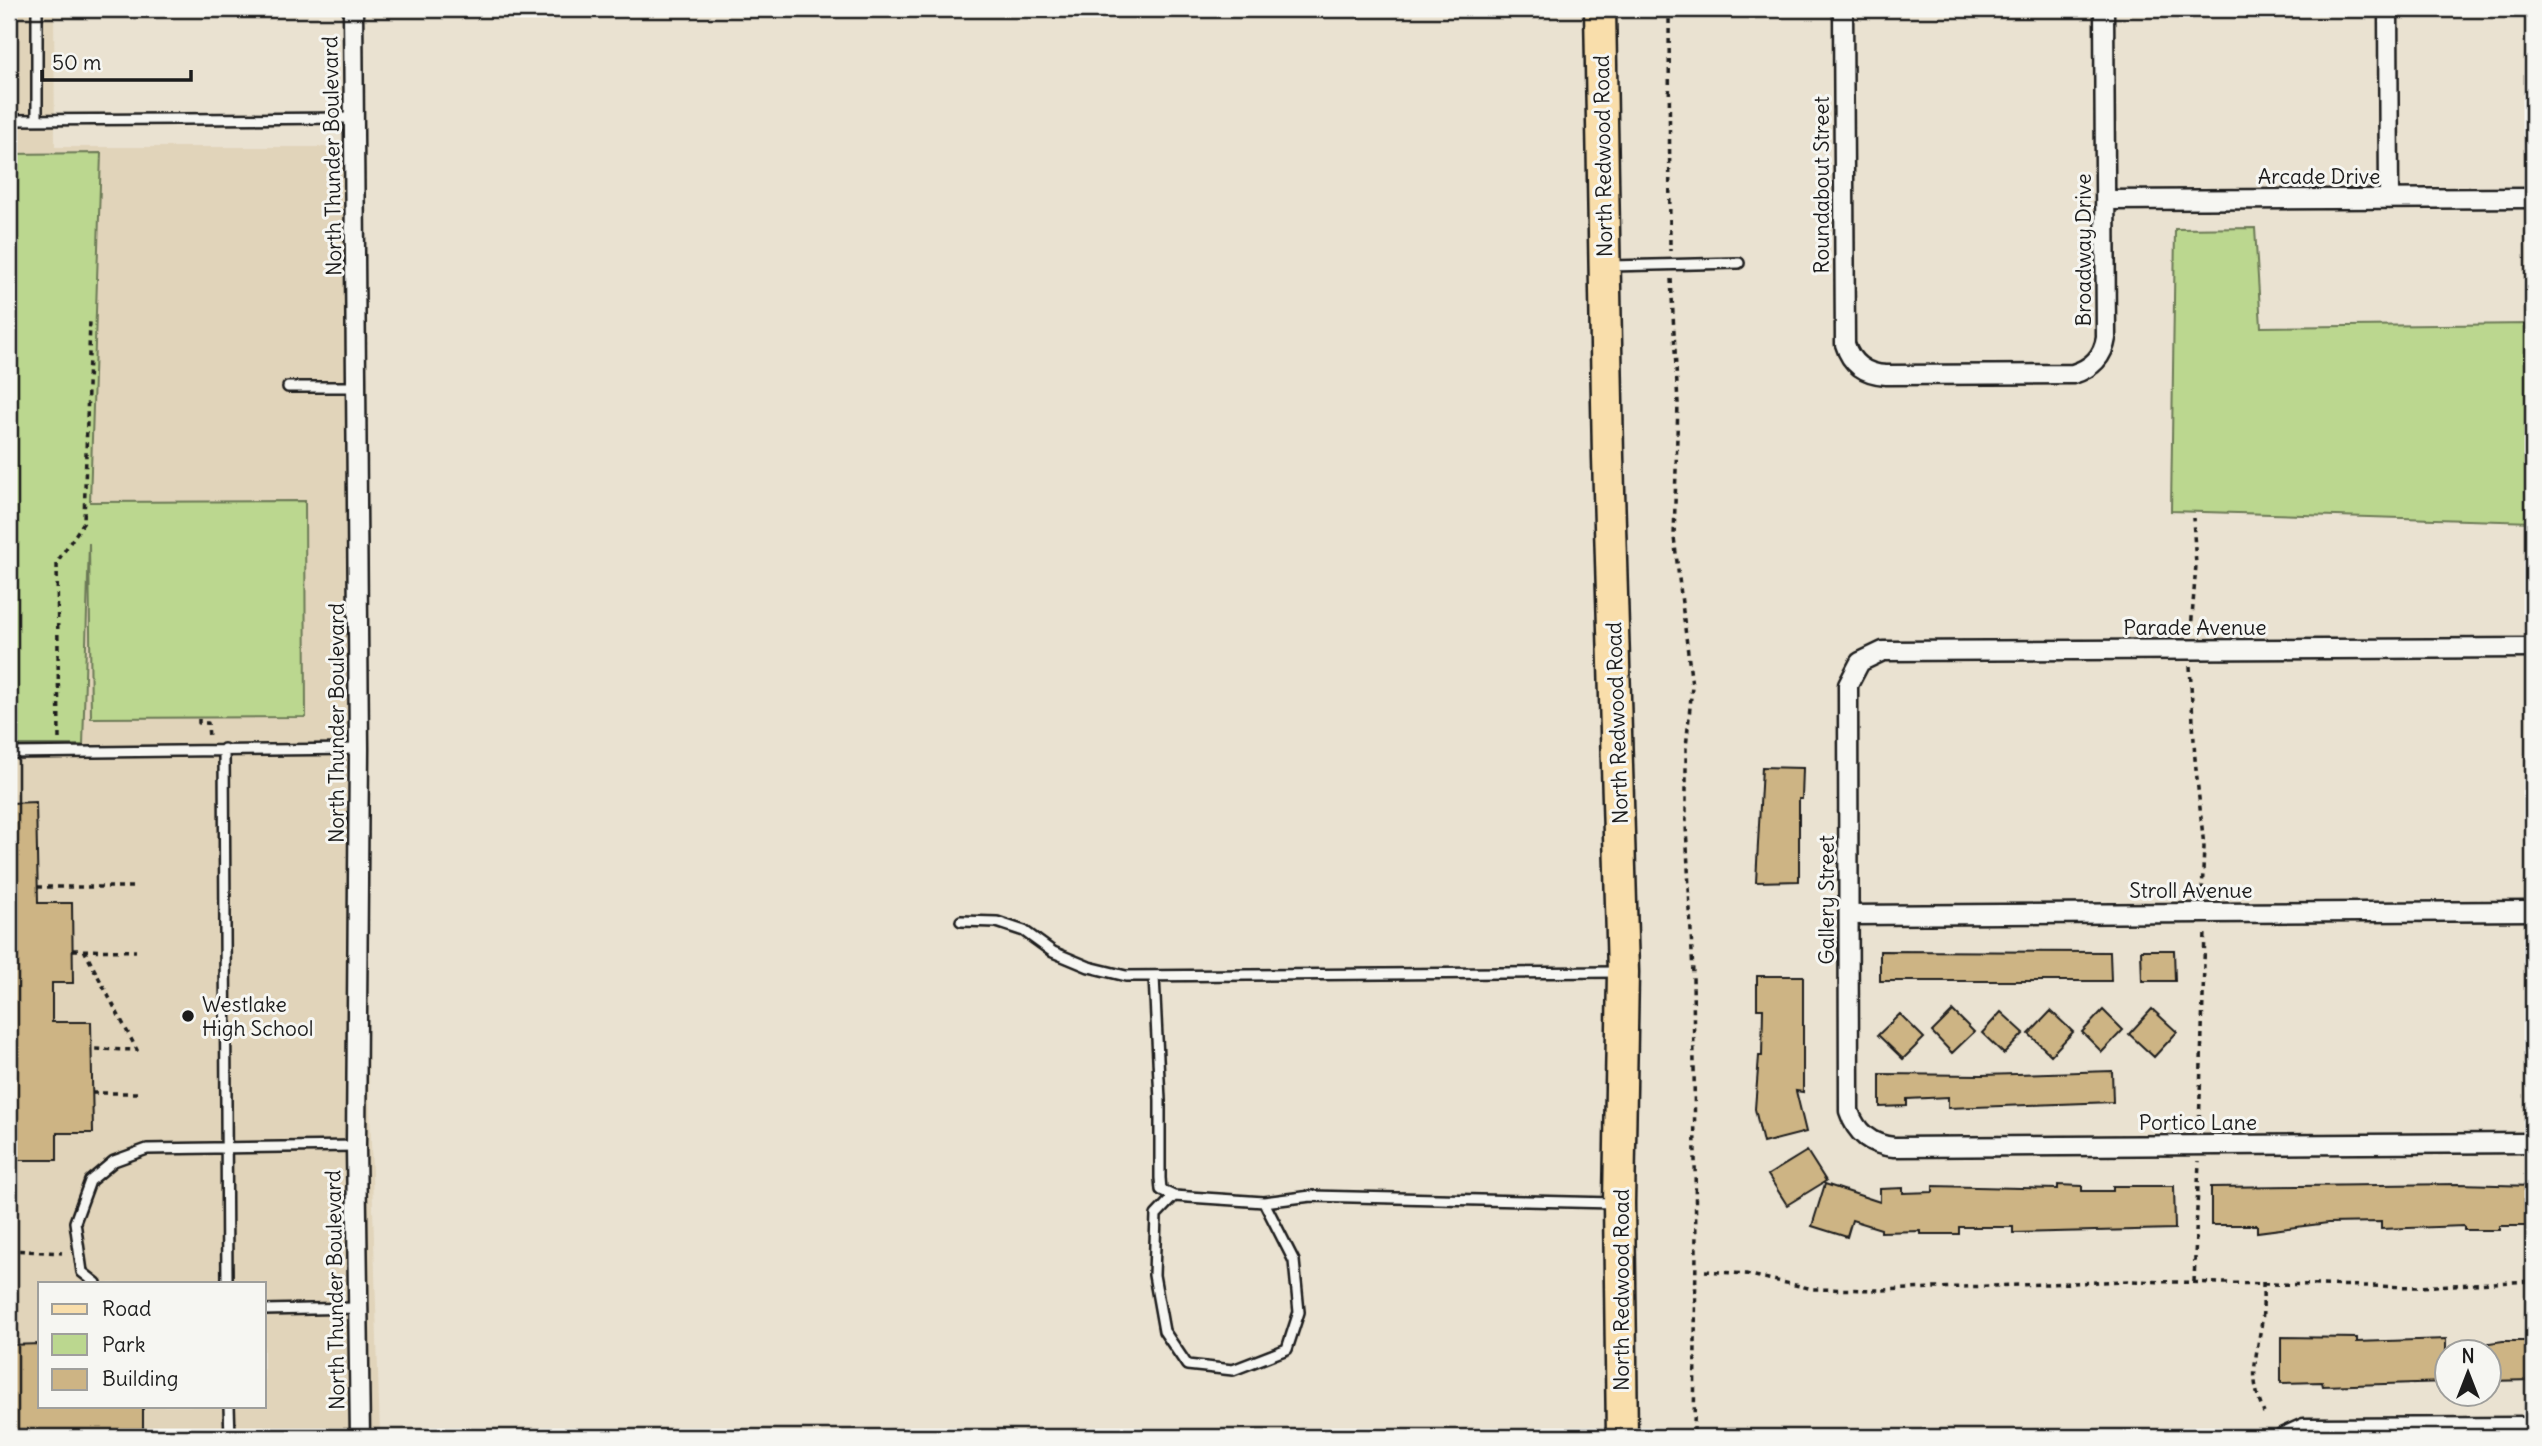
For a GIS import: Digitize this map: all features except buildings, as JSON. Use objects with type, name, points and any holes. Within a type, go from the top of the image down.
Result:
[{"type":"main road","name":"North Redwood Road","points":[[1600,9],[1623,972],[1619,1203],[1622,1437]]},
{"type":"street","name":"North Thunder Boulevard","points":[[353,9],[359,749],[356,1146],[360,1437]]},
{"type":"street","name":"Roundabout Street","points":[[1843,9],[1844,336],[1851,359]]},
{"type":"street","name":"Broadway Drive","points":[[1851,359],[1865,371],[1875,374],[2065,375],[2088,368],[2101,355],[2106,338],[2104,9]]},
{"type":"street","points":[[2388,9],[2389,198]]},
{"type":"street","name":"Arcade Drive","points":[[2106,200],[2533,198]]},
{"type":"street","name":"Parade Avenue","points":[[1860,662],[1883,651],[2533,648]]},
{"type":"street","name":"Gallery Street","points":[[1860,662],[1848,685],[1849,1111],[1852,1121],[1865,1137]]},
{"type":"street","name":"Stroll Avenue","points":[[1849,915],[2533,911]]},
{"type":"street","name":"Portico Lane","points":[[1865,1137],[1884,1146],[1894,1147],[2533,1143]]},
{"type":"street","points":[[2284,1437],[2304,1428],[2533,1427]]},
{"type":"lane","points":[[37,9],[37,120]]},
{"type":"lane","points":[[9,120],[354,118]]},
{"type":"lane","points":[[1605,267],[1739,263]]},
{"type":"lane","points":[[288,387],[356,387]]},
{"type":"lane","points":[[224,749],[227,1282]]},
{"type":"lane","points":[[9,753],[359,749]]},
{"type":"lane","points":[[961,921],[997,922],[1015,928],[1053,952],[1089,967],[1126,976],[1623,972]]},
{"type":"lane","points":[[1154,976],[1161,1191],[1174,1196],[1264,1202],[1311,1196],[1619,1203]]},
{"type":"lane","points":[[95,1282],[82,1272],[75,1222],[90,1181],[114,1161],[147,1149],[356,1146]]},
{"type":"lane","points":[[1174,1196],[1156,1215],[1154,1275],[1164,1331],[1186,1365],[1233,1370],[1287,1349],[1299,1312],[1294,1261],[1264,1202]]},
{"type":"lane","points":[[266,1310],[357,1308]]},
{"type":"lane","points":[[229,1408],[230,1437]]},
{"type":"path","points":[[1669,9],[1670,265],[1678,403],[1674,537],[1692,686],[1686,748],[1686,825],[1693,974],[1696,1250],[1694,1437]]},
{"type":"path","points":[[59,739],[57,562],[85,522],[90,320]]},
{"type":"path","points":[[2191,631],[2196,565],[2193,518]]},
{"type":"path","points":[[2188,650],[2194,759],[2204,848],[2202,913],[2206,944],[2194,1282]]},
{"type":"path","points":[[199,719],[199,723],[208,723],[209,739]]},
{"type":"path","points":[[37,887],[136,887]]},
{"type":"path","points":[[73,950],[136,951]]},
{"type":"path","points":[[84,950],[137,1050],[92,1049]]},
{"type":"path","points":[[92,1093],[138,1093]]},
{"type":"path","points":[[9,1250],[62,1253]]},
{"type":"path","points":[[1705,1271],[1746,1274],[1782,1284],[1827,1289],[2194,1282],[2416,1287],[2533,1281]]},
{"type":"path","points":[[2263,1282],[2262,1324],[2252,1372],[2256,1394],[2264,1413]]},
{"type":"shaded area","name":"Westlake High School","points":[[9,9],[54,9],[55,147],[351,147],[359,749],[380,1437],[9,1437]]},
{"type":"green space","points":[[101,153],[90,502],[305,501],[306,717],[91,718],[89,543],[83,745],[9,745],[9,154]]},
{"type":"green space","points":[[2255,228],[2261,327],[2533,324],[2533,522],[2171,511],[2175,229]]},
{"type":"place","name":"Westlake High School","points":[[188,1016]]}]
